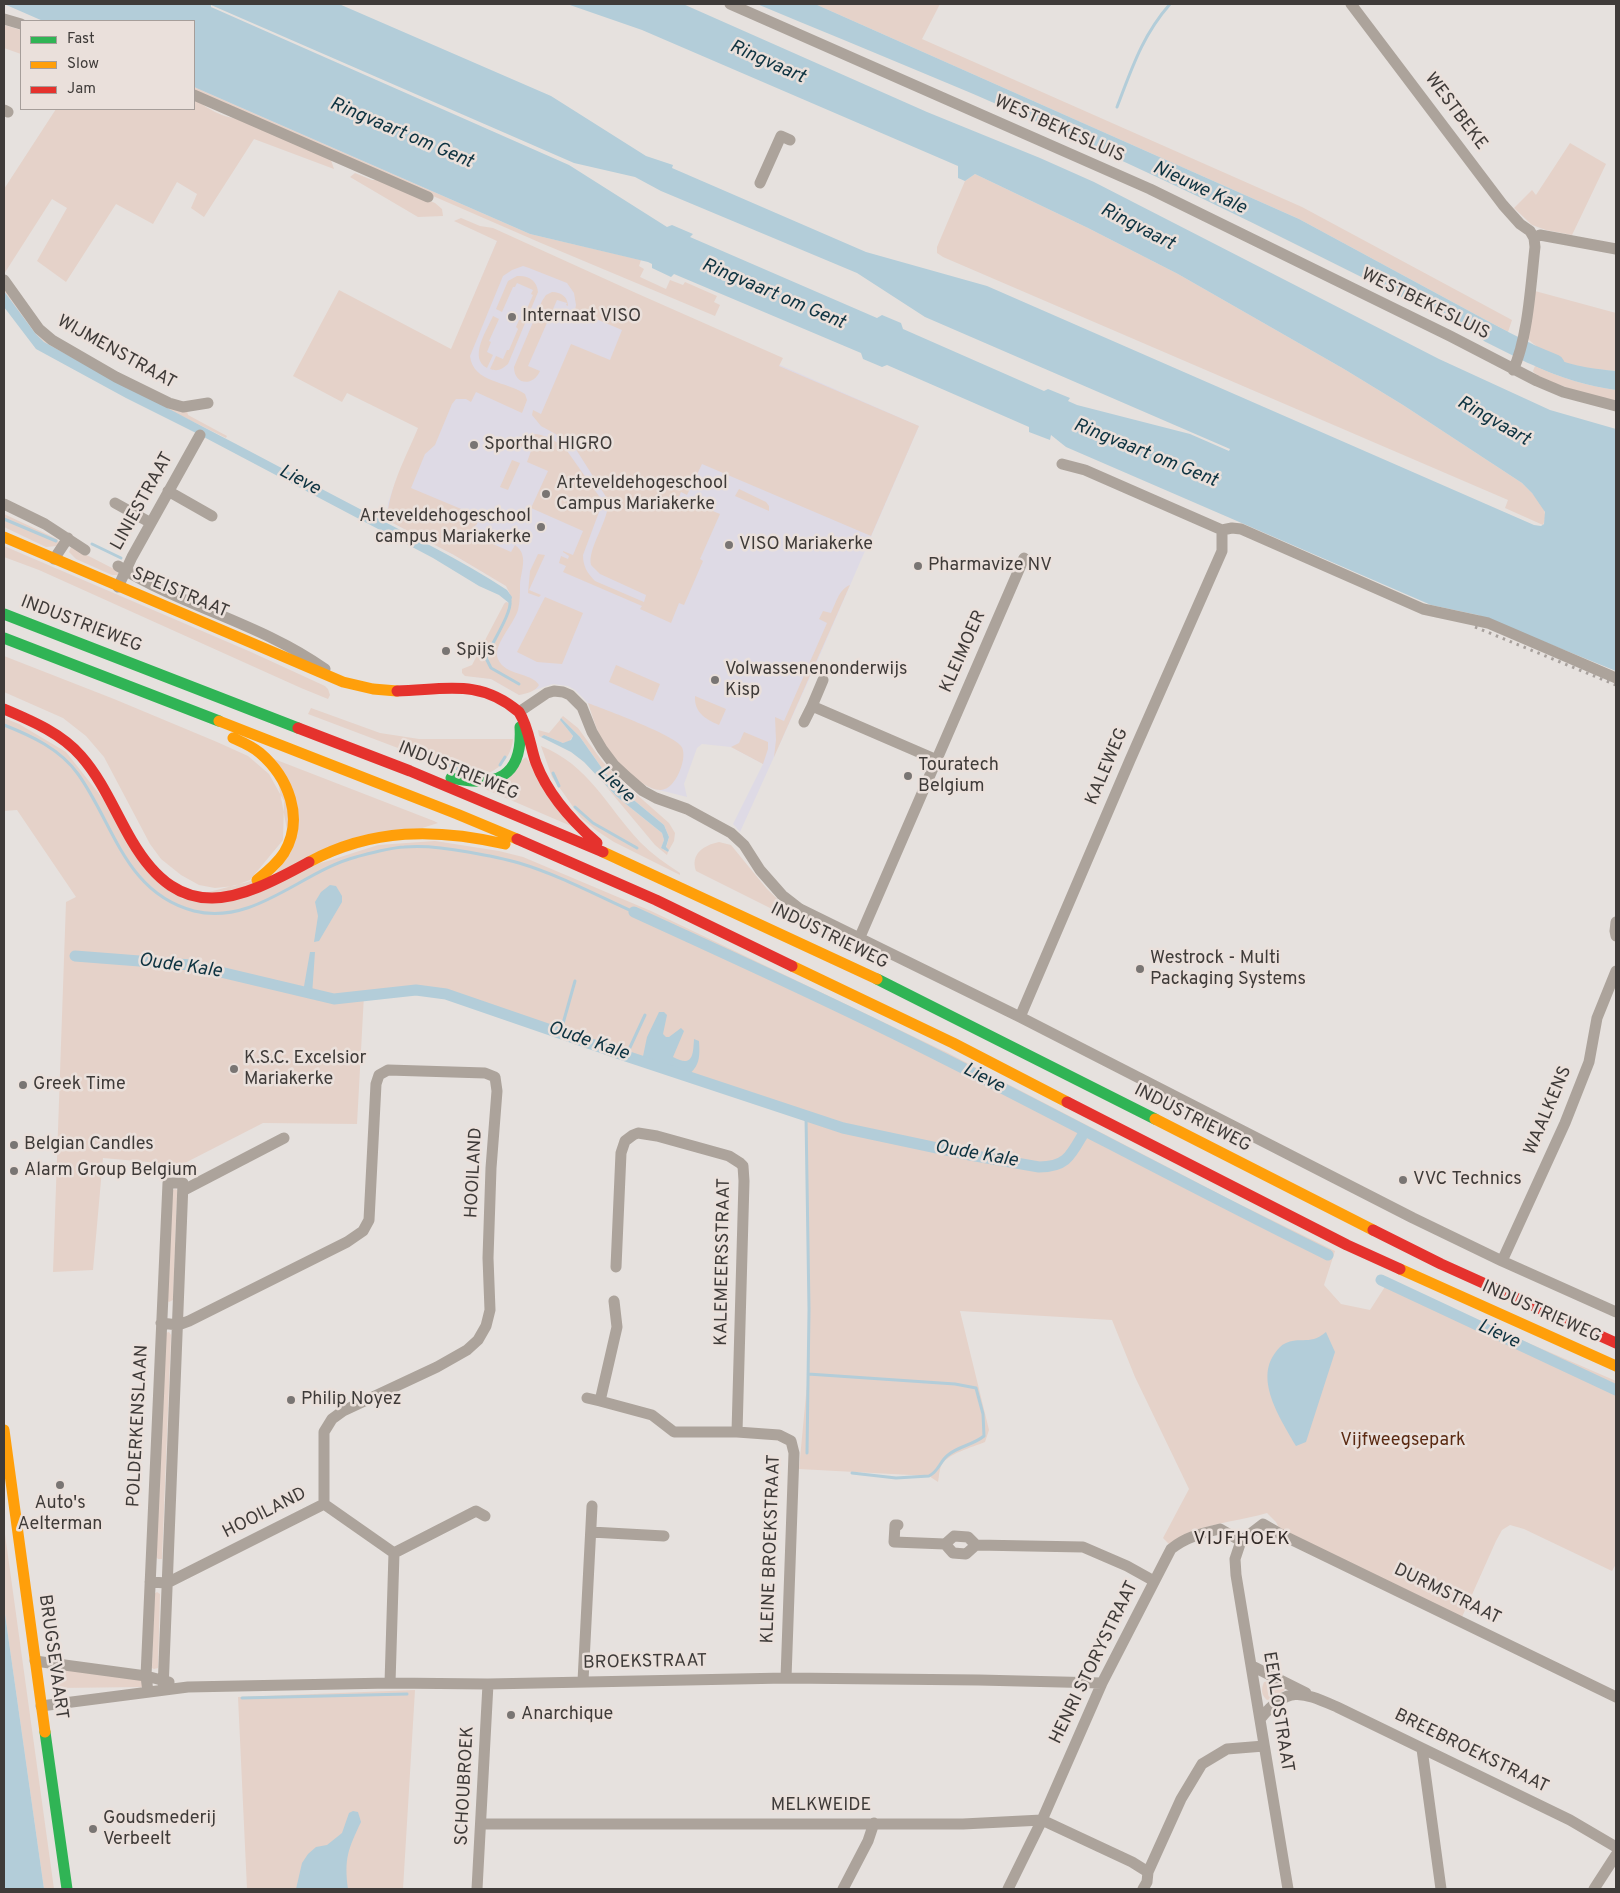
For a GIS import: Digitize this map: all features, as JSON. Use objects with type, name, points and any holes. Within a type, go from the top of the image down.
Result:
[{"type":"main road","name":"SPEISTRAAT","points":[[4,537],[343,682],[373,690],[392,691],[482,689],[504,698],[519,712]]},
{"type":"main road","name":"INDUSTRIEWEG","points":[[4,614],[410,771],[613,856],[888,984],[1441,1264],[1616,1343]]},
{"type":"main road","name":"INDUSTRIEWEG","points":[[4,638],[421,800],[552,854],[705,923],[953,1042],[1347,1245],[1616,1366]]},
{"type":"main road","points":[[4,701],[58,725],[88,751],[98,764],[137,838],[161,869],[174,878],[200,890],[228,891],[246,886],[262,876],[283,855],[291,838],[294,816],[290,797],[282,778],[260,753],[207,725],[190,709]]},
{"type":"main road","points":[[4,709],[44,727],[72,746],[97,777],[131,842],[144,860],[156,874],[170,884],[198,897],[229,898],[249,892],[349,844],[403,832],[461,836],[552,854]]},
{"type":"main road","points":[[410,771],[473,784],[484,783],[502,776],[516,764],[521,751],[522,737],[519,712]]},
{"type":"main road","points":[[519,712],[524,720],[536,763],[551,792],[574,822],[613,856]]},
{"type":"main road","name":"BRUGSEVAART","points":[[4,1430],[67,1889]]},
{"type":"street","name":"WESTBEKESLUIS","points":[[730,4],[1150,190],[1450,336],[1515,365],[1563,392],[1616,406]]},
{"type":"street","name":"WESTBEKE","points":[[1351,4],[1503,206],[1534,238]]},
{"type":"street","points":[[4,19],[20,24]]},
{"type":"street","points":[[195,95],[428,197]]},
{"type":"street","points":[[760,183],[773,141],[781,136],[790,140]]},
{"type":"street","points":[[1515,365],[1523,337],[1535,247],[1534,238],[1540,235],[1616,249]]},
{"type":"street","name":"WIJMENSTRAAT","points":[[4,280],[39,329],[52,340],[116,377],[169,403],[183,408],[208,403]]},
{"type":"street","name":"LINIESTRAAT","points":[[118,587],[122,568],[151,523],[200,435]]},
{"type":"street","points":[[1062,464],[1085,470],[1222,530],[1241,529],[1423,609],[1488,623],[1616,678]]},
{"type":"street","points":[[168,491],[212,516]]},
{"type":"street","points":[[116,503],[151,523]]},
{"type":"street","points":[[4,504],[68,538],[86,550]]},
{"type":"street","name":"KALEWEG","points":[[1020,1017],[1222,551],[1222,530]]},
{"type":"street","points":[[54,559],[68,538]]},
{"type":"street","name":"KLEIMOER","points":[[859,939],[1024,558]]},
{"type":"street","name":"SPEISTRAAT","points":[[122,568],[172,594],[284,644],[308,657],[343,682]]},
{"type":"street","points":[[804,722],[822,680]]},
{"type":"street","name":"INDUSTRIEWEG","points":[[519,712],[547,693],[554,691],[570,695],[582,707],[592,732],[602,750],[614,765],[643,791],[656,798],[687,809],[731,833],[744,845],[760,870],[782,895],[800,909],[1020,1017],[1405,1214],[1502,1261],[1616,1312]]},
{"type":"street","points":[[812,706],[936,760]]},
{"type":"street","points":[[1616,922],[1616,936]]},
{"type":"street","name":"WAALKENS","points":[[1502,1261],[1565,1123],[1589,1062],[1597,1018],[1616,971]]},
{"type":"street","name":"HOOILAND","points":[[161,1324],[178,1325],[347,1242],[363,1231],[369,1220],[376,1084],[379,1075],[388,1070],[485,1073],[494,1077],[497,1091],[491,1168],[488,1258],[490,1310],[486,1326],[478,1340],[466,1350],[437,1366],[343,1411],[332,1419],[324,1432],[324,1504],[167,1583]]},
{"type":"street","name":"KALEMEERSSTRAAT","points":[[616,1267],[621,1153],[622,1145],[629,1138],[638,1133],[657,1136],[729,1156],[740,1162],[744,1171],[744,1181],[737,1432]]},
{"type":"street","points":[[184,1190],[284,1138]]},
{"type":"street","name":"POLDERKENSLAAN","points":[[148,1692],[146,1676],[168,1184],[183,1183],[163,1685]]},
{"type":"street","points":[[600,1401],[618,1327],[614,1301]]},
{"type":"street","name":"KLEINE BROEKSTRAAT","points":[[587,1398],[652,1414],[674,1432],[737,1432],[779,1435],[788,1438],[794,1453],[786,1678]]},
{"type":"street","points":[[324,1504],[394,1552]]},
{"type":"street","points":[[584,1681],[592,1506]]},
{"type":"street","points":[[394,1552],[479,1510]]},
{"type":"street","name":"DURMSTRAAT","points":[[1241,1541],[1263,1524],[1282,1535],[1616,1697]]},
{"type":"street","points":[[898,1525],[895,1525],[894,1542],[945,1544],[954,1536],[968,1537],[976,1545]]},
{"type":"street","name":"HENRI STORYSTRAAT","points":[[1008,1889],[1042,1820],[1102,1684],[1171,1549],[1181,1541],[1220,1529],[1241,1541]]},
{"type":"street","points":[[591,1532],[664,1536]]},
{"type":"street","name":"EEKLOSTRAAT","points":[[1241,1541],[1235,1559],[1288,1889]]},
{"type":"street","points":[[945,1544],[953,1553],[966,1554],[976,1545],[1083,1547],[1120,1562],[1154,1580]]},
{"type":"street","points":[[390,1683],[394,1552]]},
{"type":"street","points":[[150,1582],[167,1583]]},
{"type":"street","name":"BROEKSTRAAT","points":[[35,1661],[146,1676],[163,1685],[188,1687],[390,1683],[488,1684],[786,1678],[978,1680],[1102,1684]]},
{"type":"street","name":"BREEBROEKSTRAAT","points":[[1252,1666],[1570,1820],[1616,1847]]},
{"type":"street","name":"SCHOUBROEK","points":[[477,1889],[482,1824],[488,1684]]},
{"type":"street","name":"BROEKSTRAAT","points":[[41,1706],[148,1692],[163,1685]]},
{"type":"street","points":[[1261,1718],[1271,1705],[1279,1699],[1289,1695],[1307,1694]]},
{"type":"street","points":[[1147,1883],[1181,1798],[1202,1764],[1227,1749],[1264,1746]]},
{"type":"street","points":[[1422,1749],[1441,1889]]},
{"type":"street","name":"MELKWEIDE","points":[[482,1824],[963,1824],[1042,1820],[1132,1862],[1147,1883]]},
{"type":"street","points":[[842,1889],[868,1841],[874,1823]]},
{"type":"street","points":[[1594,1889],[1616,1855]]},
{"type":"shaded area","name":"VISO Mariakerke","points":[[497,241],[919,426],[816,664],[740,832],[733,824],[763,764],[731,747],[702,744],[697,748],[684,784],[687,797],[651,788],[602,739],[588,703],[575,690],[568,686],[553,684],[519,695],[491,679],[475,677],[504,604],[506,602],[509,603],[510,594],[506,586],[454,555],[387,520],[388,503],[392,491]]},
{"type":"green space","points":[[815,4],[940,4],[922,39],[1302,207],[1512,320],[1508,332],[1299,219]]},
{"type":"green space","points":[[4,25],[20,30],[20,54],[4,48]]},
{"type":"green space","points":[[195,87],[530,234],[641,260],[639,266],[644,269],[640,277],[666,289],[670,280],[683,285],[685,282],[717,296],[714,302],[720,305],[715,316],[541,243],[195,92]]},
{"type":"green space","points":[[195,99],[218,113],[237,118],[331,160],[334,169],[254,139],[204,217],[191,208],[197,194],[177,182],[153,224],[116,204],[66,282],[37,261],[67,208],[52,199],[4,274],[4,189],[55,110],[195,110]]},
{"type":"green space","points":[[1570,143],[1606,164],[1572,235],[1532,225],[1514,208],[1532,190],[1536,195]]},
{"type":"green space","points":[[355,173],[372,180],[381,180],[435,203],[442,209],[443,216],[418,217],[350,177]]},
{"type":"green space","points":[[975,174],[1178,274],[1403,405],[1522,483],[1543,507],[1545,519],[1543,525],[1505,508],[1508,500],[943,257],[937,253],[937,247],[965,181]]},
{"type":"green space","points":[[461,218],[480,226],[493,228],[783,358],[779,366],[919,426],[871,536],[702,464],[687,495],[681,492],[679,497],[720,514],[700,559],[703,561],[684,605],[679,603],[671,623],[640,609],[642,606],[563,572],[566,566],[559,563],[561,556],[568,559],[569,556],[563,551],[573,555],[583,531],[531,508],[548,471],[527,462],[531,451],[518,445],[527,435],[533,434],[547,437],[565,448],[601,499],[602,504],[583,555],[586,569],[590,575],[595,581],[644,602],[646,595],[600,574],[591,565],[592,550],[606,516],[608,500],[572,443],[541,426],[532,415],[533,410],[541,414],[571,344],[610,360],[622,330],[575,310],[574,293],[567,283],[523,266],[503,276],[470,356],[472,365],[477,372],[525,394],[527,400],[522,413],[476,392],[471,402],[466,399],[456,399],[452,404],[435,445],[425,454],[411,488],[478,516],[477,524],[470,531],[475,536],[511,552],[515,545],[522,553],[523,563],[518,610],[501,641],[497,654],[501,664],[506,668],[530,678],[539,685],[533,691],[519,695],[491,679],[465,676],[462,673],[462,669],[472,665],[504,604],[506,602],[509,603],[510,594],[506,586],[454,555],[387,520],[388,508],[395,484],[418,428],[347,393],[342,402],[293,376],[339,290],[451,349],[497,241],[454,221]]},
{"type":"green space","points":[[517,276],[525,276],[534,281],[538,292],[508,364],[500,369],[493,370],[490,369],[496,356],[503,359],[507,350],[509,350],[518,329],[516,327],[519,320],[522,320],[533,295],[531,294],[533,290],[517,283],[513,287],[502,312],[496,309],[508,281]]},
{"type":"green space","points":[[4,286],[37,332],[187,411],[188,415],[227,436],[226,438],[157,404],[44,342],[35,333],[4,291]]},
{"type":"green space","points":[[1535,291],[1616,313],[1616,371],[1590,369],[1569,364],[1549,355],[1528,339]]},
{"type":"green space","points":[[552,292],[563,296],[567,300],[568,306],[566,305],[567,303],[557,300],[528,366],[540,371],[533,380],[524,382],[517,377],[514,367],[542,301],[546,295]]},
{"type":"green space","points":[[493,316],[499,319],[489,341],[491,342],[487,352],[493,355],[487,368],[479,358],[479,351],[483,336]]},
{"type":"green space","points":[[1535,366],[1574,381],[1616,390],[1616,402],[1546,380],[1533,371]]},
{"type":"green space","points":[[512,460],[520,463],[508,490],[500,487]]},
{"type":"green space","points":[[739,489],[766,502],[769,506],[769,511],[735,496]]},
{"type":"green space","points":[[4,514],[57,539],[59,542],[57,546],[46,547],[4,527]]},
{"type":"green space","points":[[4,546],[251,652],[325,686],[330,695],[328,699],[301,688],[39,570],[4,557]]},
{"type":"green space","points":[[71,547],[116,570],[119,575],[112,575],[76,559],[69,552]]},
{"type":"green space","points":[[538,554],[545,555],[529,590],[541,595],[539,597],[528,593],[530,571]]},
{"type":"green space","points":[[850,585],[774,757],[776,740],[775,717],[784,721],[827,623],[819,619],[823,611],[831,613],[840,593]]},
{"type":"green space","points":[[545,597],[583,613],[562,664],[537,662],[517,652]]},
{"type":"green space","points":[[4,656],[114,699],[248,756],[269,774],[284,801],[283,840],[250,880],[234,886],[215,888],[199,885],[181,875],[161,859],[150,844],[104,757],[86,736],[63,718],[4,692]]},
{"type":"green space","points":[[616,665],[660,684],[653,701],[609,682]]},
{"type":"green space","points":[[695,696],[726,709],[719,725],[698,711]]},
{"type":"green space","points":[[588,703],[665,735],[681,746],[683,757],[680,772],[671,785],[666,789],[660,790],[652,788],[626,770],[611,754],[601,739]]},
{"type":"green space","points":[[311,708],[380,733],[419,739],[513,739],[506,759],[493,771],[483,774],[464,773],[308,714]]},
{"type":"green space","points":[[563,716],[578,728],[602,761],[618,778],[669,823],[675,833],[674,841],[669,850],[666,848],[669,837],[664,825],[624,792],[606,774],[580,737],[561,718]]},
{"type":"green space","name":"Vijfweegsepark","points":[[4,718],[19,724],[66,752],[182,899],[328,861],[378,845],[435,841],[499,851],[523,857],[651,911],[948,1053],[1231,1200],[1335,1251],[1324,1285],[1341,1304],[1370,1310],[1388,1282],[1616,1381],[1616,1564],[1612,1571],[1524,1529],[1510,1525],[1502,1530],[1496,1541],[1462,1617],[1280,1530],[1276,1522],[1267,1513],[1203,1528],[1169,1544],[1163,1538],[1189,1489],[1135,1377],[1112,1320],[960,1311],[989,1430],[985,1442],[960,1451],[948,1458],[941,1466],[938,1482],[929,1476],[799,1469],[808,1374],[806,1116],[446,994],[416,990],[364,995],[357,1124],[263,1123],[181,1165],[103,1158],[93,1270],[53,1272],[66,902],[76,897],[17,810],[4,811]]},
{"type":"green space","points":[[560,720],[573,736],[569,742],[563,743],[544,735],[539,736],[538,730],[549,733]]},
{"type":"green space","points":[[744,732],[768,742],[768,749],[763,764],[731,747],[739,743]]},
{"type":"green space","points":[[541,746],[558,754],[585,775],[640,842],[659,859],[680,873],[680,875],[614,842],[581,818],[552,777]]},
{"type":"green space","points":[[526,757],[571,826],[485,789]]},
{"type":"green space","points":[[274,759],[438,823],[274,875],[291,852]]},
{"type":"green space","points":[[604,784],[662,833],[664,840],[661,848],[668,852],[667,855],[655,845]]},
{"type":"green space","points":[[719,842],[731,845],[767,889],[791,912],[832,935],[830,938],[696,871],[695,860],[700,851],[708,845]]},
{"type":"green space","points":[[177,1190],[177,1195],[173,1300],[169,1302],[166,1300],[171,1191]]},
{"type":"green space","points":[[169,1332],[171,1335],[162,1559],[158,1559],[156,1557],[165,1333]]},
{"type":"green space","points":[[4,1527],[54,1889],[44,1889],[4,1607]]},
{"type":"green space","points":[[157,1592],[160,1594],[158,1668],[154,1669],[152,1668],[154,1594]]},
{"type":"green space","points":[[55,1668],[143,1679],[143,1687],[58,1688]]},
{"type":"green space","points":[[1270,1681],[1283,1687],[1285,1690],[1267,1700],[1262,1692],[1262,1687],[1264,1682]]},
{"type":"green space","points":[[415,1690],[403,1889],[247,1889],[238,1697]]},
{"type":"water","points":[[4,4],[339,4],[551,96],[646,156],[673,165],[672,168],[866,252],[987,286],[1534,525],[1541,526],[1544,524],[1545,512],[1532,493],[1522,483],[1403,405],[1344,369],[1178,274],[975,174],[965,181],[958,178],[958,166],[642,30],[567,4],[683,4],[927,112],[1094,182],[1439,359],[1550,410],[1616,429],[1616,671],[1478,615],[1431,605],[1066,447],[1051,435],[1050,440],[1029,432],[1029,427],[887,365],[882,367],[863,359],[861,353],[674,274],[671,277],[652,268],[652,264],[648,262],[530,234],[195,87],[195,20],[41,20]],"holes":[[[211,5],[574,163],[635,177],[661,191],[857,273],[925,317],[1230,449],[1229,451],[1190,434],[1077,405],[1068,401],[1070,398],[1048,389],[1044,391],[903,329],[901,323],[882,315],[877,318],[690,237],[693,234],[672,225],[667,227],[569,165],[211,7]]]},
{"type":"water","points":[[757,4],[815,4],[1299,219],[1508,332],[1511,344],[1500,347],[1252,223],[1016,112]]},
{"type":"water","points":[[4,291],[35,333],[44,342],[453,558],[507,590],[512,597],[511,602],[509,603],[499,595],[479,586],[433,558],[36,349],[4,307]]},
{"type":"water","points":[[1540,349],[1567,363],[1616,371],[1616,390],[1574,381],[1535,366],[1531,354]]},
{"type":"water","points":[[561,718],[580,737],[606,774],[624,792],[664,825],[669,837],[666,847],[669,850],[668,852],[661,848],[664,840],[662,833],[616,796],[584,762],[571,752],[541,737],[544,735],[563,743],[571,740],[573,736],[560,720]]},
{"type":"water","points":[[330,885],[336,886],[342,896],[342,902],[319,941],[314,942],[318,916],[315,902],[321,892]]},
{"type":"water","points":[[310,952],[315,952],[312,995],[303,992]]},
{"type":"water","points":[[659,1012],[664,1012],[667,1015],[663,1034],[666,1037],[669,1037],[681,1028],[684,1031],[673,1057],[685,1061],[688,1060],[692,1055],[694,1039],[699,1041],[697,1065],[687,1076],[642,1061],[647,1037]]},
{"type":"water","points":[[1326,1332],[1335,1352],[1306,1442],[1296,1446],[1272,1401],[1267,1376],[1269,1364],[1275,1353],[1284,1344],[1296,1340],[1315,1339]]},
{"type":"water","points":[[4,1607],[44,1889],[4,1889]]},
{"type":"water","points":[[353,1811],[358,1812],[361,1822],[348,1854],[348,1889],[296,1889],[302,1863],[308,1854],[316,1847],[327,1845],[342,1833],[349,1813]]},
{"type":"waterway","points":[[1117,107],[1145,40],[1170,4]]},
{"type":"waterway","name":"Nieuwe Kale","points":[[1489,333],[1555,364]]},
{"type":"waterway","points":[[4,519],[56,541]]},
{"type":"waterway","points":[[92,544],[121,558]]},
{"type":"waterway","points":[[140,568],[173,583]]},
{"type":"waterway","name":"Lieve","points":[[510,601],[505,621],[486,658],[491,668],[519,684]]},
{"type":"waterway","points":[[4,725],[45,744],[63,757],[78,774],[136,873],[152,889],[171,902],[194,911],[216,914],[237,911],[277,895],[336,864],[386,850],[420,846],[460,851],[519,863],[563,879],[634,912]]},
{"type":"waterway","points":[[500,765],[505,757]]},
{"type":"waterway","points":[[445,764],[458,769]]},
{"type":"waterway","points":[[553,773],[559,786]]},
{"type":"waterway","points":[[575,807],[593,823],[637,848]]},
{"type":"waterway","name":"Lieve","points":[[634,912],[791,984],[908,1041],[1328,1255]]},
{"type":"waterway","name":"Oude Kale","points":[[75,956],[191,965],[334,999],[416,990],[446,994],[843,1128],[970,1155],[1048,1167],[1061,1163],[1066,1159],[1082,1136]]},
{"type":"waterway","points":[[560,1034],[575,981]]},
{"type":"waterway","points":[[626,1056],[645,1015]]},
{"type":"waterway","points":[[806,1116],[809,1310],[807,1453]]},
{"type":"waterway","name":"Lieve","points":[[1381,1280],[1616,1390]]},
{"type":"waterway","points":[[808,1374],[955,1384],[976,1388],[983,1414],[984,1436],[948,1455],[932,1474],[929,1476],[896,1478],[852,1473]]},
{"type":"waterway","points":[[242,1698],[407,1694]]},
{"type":"railway","points":[[1475,627],[1616,685]]},
{"type":"traffic: fast","points":[[4,614],[298,728]]},
{"type":"traffic: fast","points":[[4,638],[219,721]]},
{"type":"traffic: fast","points":[[451,778],[481,781],[503,775],[511,768],[517,757],[520,744],[520,727]]},
{"type":"traffic: fast","points":[[877,979],[1155,1119]]},
{"type":"traffic: fast","points":[[45,1732],[67,1889]]},
{"type":"traffic: slow","points":[[4,537],[343,682],[373,689],[397,691]]},
{"type":"traffic: slow","points":[[219,721],[517,839]]},
{"type":"traffic: slow","points":[[233,738],[254,748],[279,774],[290,799],[293,812],[290,840],[284,853],[257,880]]},
{"type":"traffic: slow","points":[[309,862],[356,843],[405,834],[454,835],[505,844]]},
{"type":"traffic: slow","points":[[603,852],[877,979]]},
{"type":"traffic: slow","points":[[792,966],[953,1043],[1067,1102]]},
{"type":"traffic: slow","points":[[1155,1119],[1373,1230]]},
{"type":"traffic: slow","points":[[1400,1269],[1616,1366]]},
{"type":"traffic: slow","points":[[4,1430],[45,1732]]},
{"type":"traffic: jam","points":[[397,691],[446,688],[475,690],[490,694],[519,712]]},
{"type":"traffic: jam","points":[[4,709],[55,734],[81,756],[102,786],[132,841],[151,868],[171,886],[191,895],[213,898],[235,895],[283,876],[309,862]]},
{"type":"traffic: jam","points":[[519,712],[527,731],[536,763],[547,786],[562,807],[597,843]]},
{"type":"traffic: jam","points":[[298,728],[410,771],[603,852]]},
{"type":"traffic: jam","points":[[517,839],[656,900],[792,966]]},
{"type":"traffic: jam","points":[[1067,1102],[1347,1245],[1400,1269]]},
{"type":"traffic: jam","points":[[1373,1230],[1441,1264],[1616,1343]]},
{"type":"place","name":"Internaat VISO","points":[[512,317]]},
{"type":"place","name":"Sporthal HIGRO","points":[[474,445]]},
{"type":"place","name":"Arteveldehogeschool Campus Mariakerke","points":[[546,494]]},
{"type":"place","name":"Arteveldehogeschool campus Mariakerke","points":[[541,527]]},
{"type":"place","name":"VISO Mariakerke","points":[[729,545]]},
{"type":"place","name":"Pharmavize NV","points":[[918,566]]},
{"type":"place","name":"Spijs","points":[[446,651]]},
{"type":"place","name":"Volwassenenonderwijs Kisp","points":[[715,680]]},
{"type":"place","name":"Touratech Belgium","points":[[908,776]]},
{"type":"place","name":"Westrock - Multi Packaging Systems","points":[[1140,969]]},
{"type":"place","name":"K.S.C. Excelsior Mariakerke","points":[[234,1069]]},
{"type":"place","name":"Greek Time","points":[[23,1085]]},
{"type":"place","name":"Belgian Candles","points":[[14,1145]]},
{"type":"place","name":"Alarm Group Belgium","points":[[14,1171]]},
{"type":"place","name":"VVC Technics","points":[[1403,1180]]},
{"type":"place","name":"Philip Noyez","points":[[291,1400]]},
{"type":"place","name":"Auto's Aelterman","points":[[60,1485]]},
{"type":"place","name":"Anarchique","points":[[511,1715]]},
{"type":"place","name":"Goudsmederij Verbeelt","points":[[93,1829]]},
{"type":"district","name":"VIJFHOEK","points":[[1242,1540]]},
{"type":"water label","name":"Ringvaart","points":[[767,63]]},
{"type":"water label","name":"Ringvaart om Gent","points":[[401,134]]},
{"type":"water label","name":"Ringvaart","points":[[1137,228]]},
{"type":"water label","name":"Ringvaart om Gent","points":[[773,295]]},
{"type":"water label","name":"Ringvaart","points":[[1493,422]]},
{"type":"water label","name":"Ringvaart om Gent","points":[[1145,454]]}]
